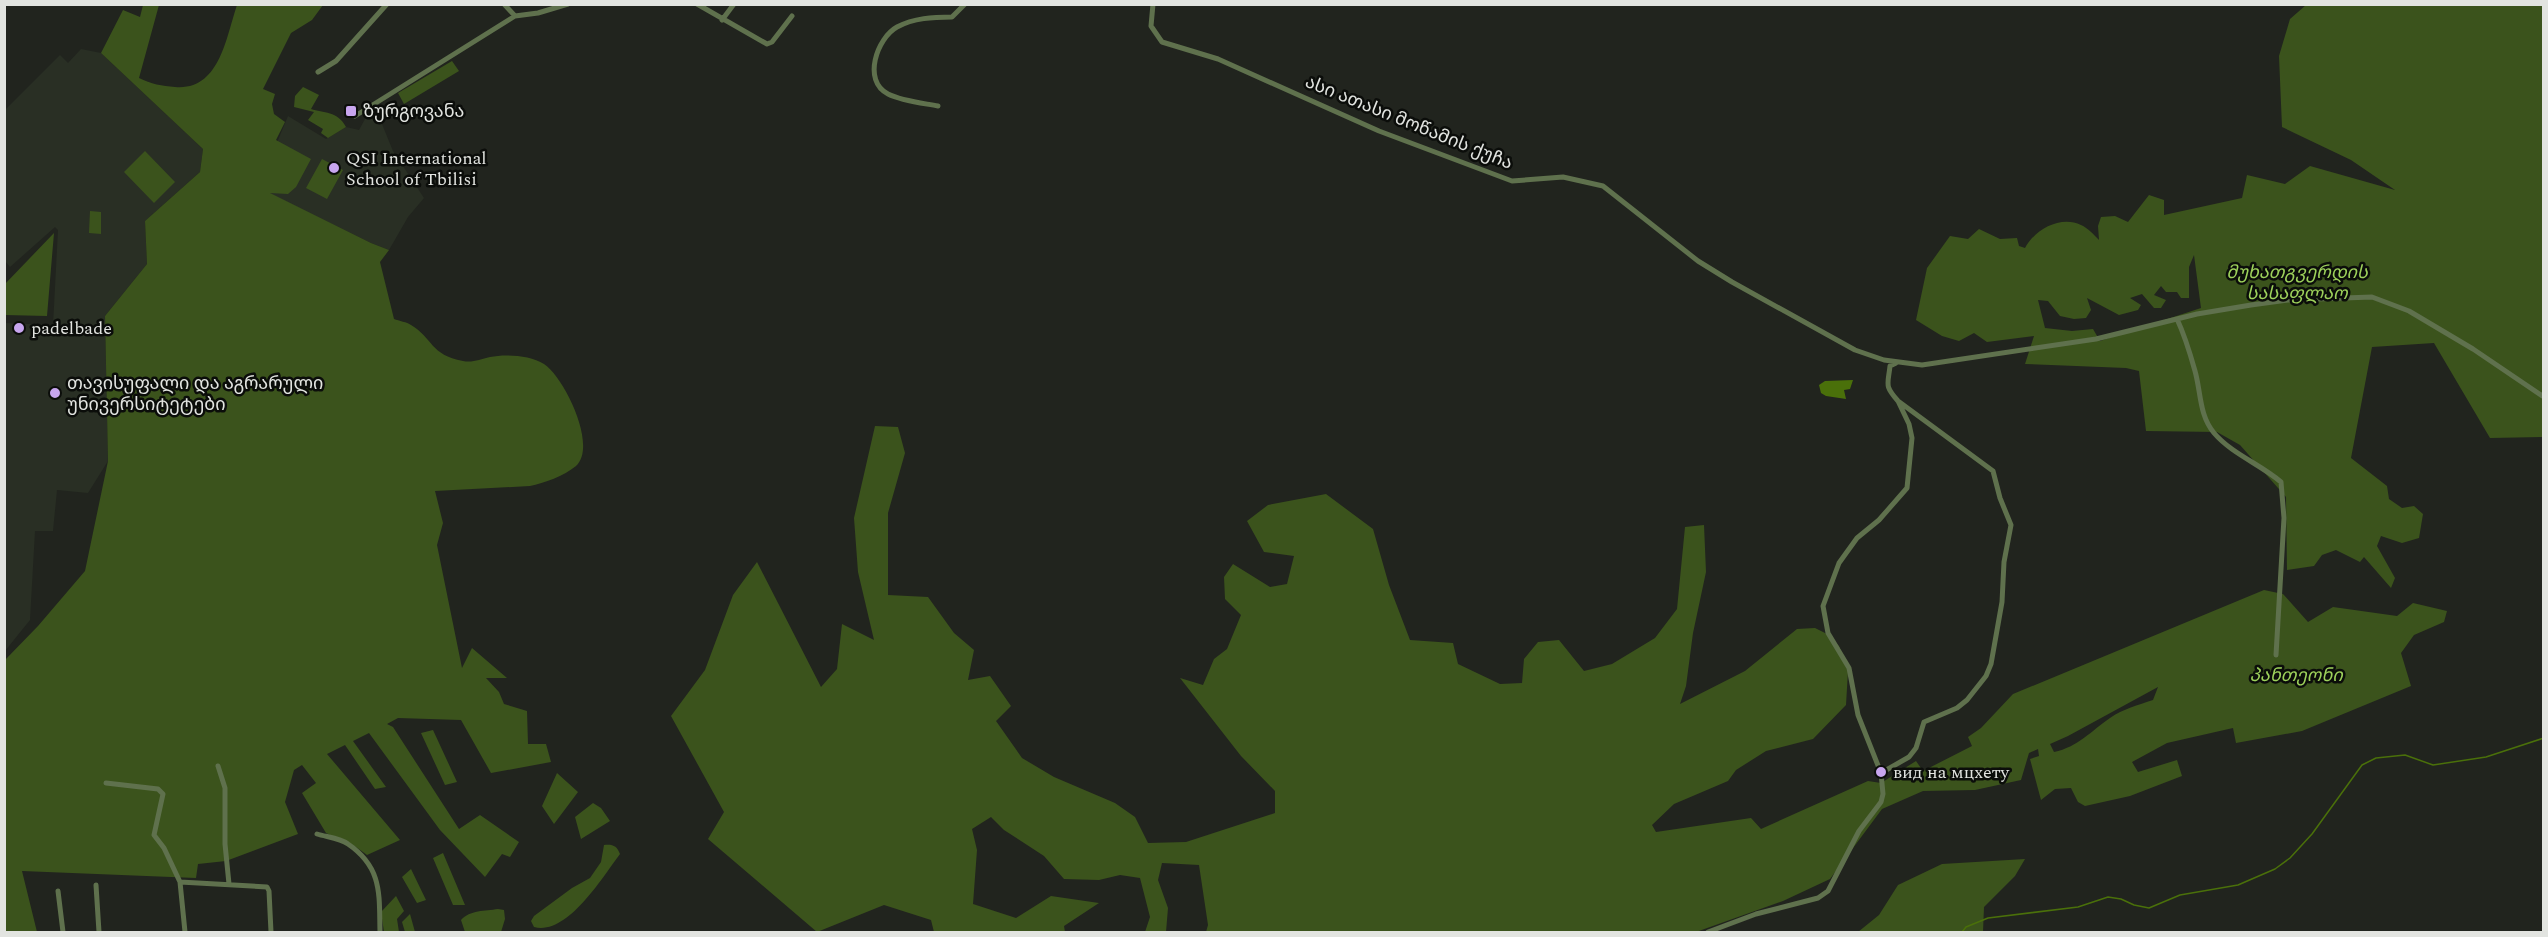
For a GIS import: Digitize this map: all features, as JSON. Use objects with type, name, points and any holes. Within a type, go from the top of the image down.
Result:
[{"type":"street","points":[[318,72],[336,61],[387,4]]},
{"type":"street","points":[[504,4],[515,16]]},
{"type":"street","points":[[355,116],[515,16],[538,13],[568,4]]},
{"type":"street","points":[[697,4],[767,44],[772,42],[792,16]]},
{"type":"street","points":[[722,20],[734,4]]},
{"type":"street","points":[[938,106],[886,93],[875,80],[876,61],[885,38],[897,27],[926,17],[952,17],[965,4]]},
{"type":"street","name":"ასი ათასი მოწამის ქუჩა","points":[[1153,4],[1151,26],[1162,42],[1218,59],[1369,127],[1512,181],[1563,177],[1603,186],[1698,261],[1731,282],[1855,350],[1897,362],[1922,365],[2003,355],[2096,339],[2177,319],[2288,300],[2372,297],[2409,311],[2473,349],[2544,397]]},
{"type":"street","points":[[2177,319],[2196,374],[2202,408],[2212,431],[2234,450],[2281,482],[2284,518],[2276,655]]},
{"type":"street","points":[[1708,933],[1756,914],[1818,898],[1828,891],[1859,831],[1881,802],[1883,794],[1881,773],[1858,715],[1849,668],[1828,633],[1823,606],[1839,563],[1857,538],[1879,520],[1907,488],[1912,438],[1909,424],[1898,401],[1886,384],[1890,366],[1897,362]]},
{"type":"street","points":[[1881,773],[1909,757],[1916,748],[1924,722],[1957,708],[1967,700],[1986,676],[1991,664],[2002,602],[2004,562],[2011,533],[2009,518],[2000,498],[1993,471],[1898,401]]},
{"type":"street","points":[[218,766],[225,788],[225,844],[229,884]]},
{"type":"street","points":[[106,783],[158,789],[163,794],[154,835],[164,848],[180,882],[185,933]]},
{"type":"street","points":[[316,834],[347,843],[369,864],[379,886],[380,933]]},
{"type":"street","points":[[180,882],[229,884],[269,889],[272,933]]},
{"type":"street","points":[[96,885],[99,933]]},
{"type":"street","points":[[58,891],[63,933]]},
{"type":"shaded area","name":"თავისუფალი და აგრარული უნივერსიტეტები","points":[[81,49],[101,53],[203,149],[200,172],[145,221],[147,264],[105,316],[108,461],[88,493],[57,490],[53,531],[35,531],[30,620],[5,651],[5,323],[53,325],[58,230],[55,227],[10,267],[5,261],[5,110],[60,55],[68,63]]},
{"type":"shaded area","name":"QSI International School of Tbilisi","points":[[375,107],[393,151],[424,198],[408,217],[389,250],[258,188],[288,116],[326,139],[346,127],[359,130],[370,110]]},
{"type":"shaded area","points":[[1853,380],[1850,389],[1844,390],[1846,399],[1821,393],[1819,385],[1825,381]]},
{"type":"green space","points":[[143,5],[159,5],[139,78],[175,87],[190,86],[202,80],[211,71],[219,60],[237,5],[323,5],[312,20],[291,33],[263,89],[275,94],[272,104],[274,114],[285,122],[276,140],[311,159],[296,187],[288,194],[270,193],[389,250],[380,262],[394,319],[418,330],[444,355],[467,361],[517,356],[538,361],[552,371],[569,397],[581,428],[583,443],[582,456],[571,470],[554,479],[530,486],[435,491],[443,523],[437,545],[462,668],[472,648],[507,678],[486,678],[499,692],[504,704],[527,711],[528,744],[546,744],[551,762],[491,773],[461,720],[398,718],[387,724],[393,727],[459,829],[480,815],[519,842],[510,857],[502,854],[485,877],[440,830],[369,733],[353,741],[386,787],[375,789],[345,745],[327,754],[400,840],[367,855],[356,847],[326,833],[302,793],[316,783],[302,765],[294,770],[285,802],[298,834],[226,861],[198,864],[196,878],[22,871],[37,932],[5,932],[5,660],[38,626],[85,571],[108,461],[105,316],[147,264],[145,221],[200,172],[203,149],[101,53],[123,10],[140,17]]},
{"type":"green space","name":"მუხათგვერდის სასაფლაო","points":[[2306,5],[2543,5],[2543,437],[2490,438],[2434,343],[2372,347],[2351,458],[2387,486],[2389,499],[2402,508],[2414,506],[2423,514],[2419,538],[2402,543],[2381,536],[2377,546],[2395,578],[2391,588],[2364,557],[2360,562],[2336,550],[2322,555],[2314,566],[2287,570],[2286,497],[2240,445],[2217,432],[2146,431],[2139,371],[2126,368],[2025,364],[2034,336],[1987,342],[1974,333],[1959,341],[1942,336],[1916,320],[1927,268],[1950,236],[1968,239],[1979,229],[2000,239],[2017,238],[2019,246],[2025,248],[2035,235],[2049,226],[2073,222],[2084,226],[2099,240],[2098,226],[2101,217],[2115,216],[2128,222],[2149,195],[2164,200],[2164,215],[2242,198],[2247,175],[2285,184],[2310,166],[2395,190],[2351,160],[2282,127],[2279,56],[2290,19]],"holes":[[[2194,255],[2201,308],[2100,341],[2093,329],[2072,331],[2045,328],[2038,300],[2048,301],[2060,316],[2074,319],[2086,318],[2091,310],[2087,298],[2119,315],[2138,310],[2141,305],[2130,298],[2142,294],[2154,308],[2161,308],[2166,300],[2154,295],[2161,286],[2166,292],[2177,292],[2181,298],[2189,298],[2189,267]]]},
{"type":"green space","points":[[452,61],[459,71],[404,104],[398,93]]},
{"type":"green space","points":[[303,87],[319,95],[311,109],[335,115],[346,127],[328,138],[321,133],[323,129],[308,120],[314,112],[294,107],[295,96]]},
{"type":"green space","points":[[145,151],[175,182],[154,203],[124,172]]},
{"type":"green space","points":[[322,159],[343,170],[327,199],[306,188]]},
{"type":"green space","points":[[90,211],[101,212],[101,234],[89,233]]},
{"type":"green space","points":[[54,233],[47,316],[5,315],[5,284]]},
{"type":"green space","name":"პანთეონი","points":[[875,426],[898,427],[905,453],[888,513],[888,595],[928,597],[954,633],[974,650],[968,680],[990,676],[1011,706],[996,721],[1022,758],[1054,777],[1115,803],[1135,817],[1148,843],[1186,842],[1275,813],[1275,791],[1241,756],[1180,678],[1203,685],[1214,659],[1227,649],[1241,615],[1225,599],[1224,577],[1233,564],[1270,587],[1287,584],[1294,556],[1264,552],[1247,521],[1268,505],[1326,494],[1373,529],[1389,585],[1410,640],[1453,643],[1458,664],[1500,684],[1522,683],[1524,659],[1538,642],[1559,640],[1584,671],[1612,664],[1655,638],[1677,609],[1685,527],[1704,525],[1706,572],[1693,633],[1686,686],[1680,704],[1745,671],[1797,629],[1815,628],[1825,633],[1839,646],[1848,671],[1846,705],[1813,739],[1766,751],[1736,770],[1728,781],[1674,804],[1652,825],[1656,832],[1751,818],[1761,829],[1868,781],[1881,783],[1916,761],[1923,771],[1972,746],[1968,737],[1981,728],[2013,694],[2264,590],[2283,594],[2308,622],[2333,607],[2397,616],[2413,603],[2447,611],[2444,622],[2414,635],[2401,653],[2411,686],[2302,731],[2236,743],[2233,728],[2167,743],[2132,762],[2138,772],[2177,760],[2182,776],[2130,796],[2085,806],[2078,802],[2071,788],[2055,789],[2041,800],[2030,759],[2039,756],[2038,749],[2029,753],[2021,780],[1975,790],[1923,791],[1882,809],[1830,879],[1783,901],[1696,932],[1206,932],[1208,925],[1199,865],[1162,863],[1158,880],[1168,908],[1166,932],[1145,932],[1150,917],[1140,878],[1120,875],[1099,880],[1064,879],[1044,856],[1004,830],[991,817],[972,829],[977,850],[973,904],[1016,918],[1051,896],[1099,903],[1064,926],[1065,932],[934,932],[931,920],[884,905],[817,932],[708,839],[724,812],[671,716],[705,670],[733,595],[757,562],[821,687],[837,669],[842,624],[874,640],[858,572],[854,518]],"holes":[[[2158,687],[2153,700],[2115,715],[2063,750],[2054,752],[2050,744]]]},
{"type":"green space","points":[[433,730],[457,782],[445,785],[421,733]]},
{"type":"green space","points":[[557,773],[578,792],[554,824],[542,806]]},
{"type":"green space","points":[[593,803],[601,808],[610,821],[581,839],[575,817]]},
{"type":"green space","points":[[604,845],[614,846],[620,854],[583,903],[559,923],[546,927],[534,927],[531,921],[534,916],[572,888],[590,878],[601,862]]},
{"type":"green space","points":[[443,853],[465,905],[453,905],[433,858]]},
{"type":"green space","points":[[2025,859],[2015,876],[1984,907],[1983,932],[1858,932],[1879,915],[1898,885],[1942,864]]},
{"type":"green space","points":[[411,869],[426,900],[417,903],[402,877]]},
{"type":"green space","points":[[396,896],[404,911],[397,919],[399,932],[384,932],[381,912]]},
{"type":"green space","points":[[504,910],[505,919],[501,932],[465,932],[461,920],[469,914]]},
{"type":"green space","points":[[410,914],[415,932],[405,932],[402,922]]},
{"type":"waterway","points":[[1962,932],[1966,927],[1988,918],[2078,907],[2108,897],[2149,908],[2180,895],[2238,885],[2275,869],[2290,858],[2312,834],[2362,765],[2376,758],[2405,755],[2433,765],[2486,757],[2544,738]]},
{"type":"place","name":"ზურგოვანა","points":[[351,111]]},
{"type":"place","name":"QSI International School of Tbilisi","points":[[334,168]]},
{"type":"place","name":"padelbade","points":[[19,328]]},
{"type":"place","name":"თავისუფალი და აგრარული უნივერსიტეტები","points":[[55,393]]},
{"type":"place","name":"вид на мцхету","points":[[1881,772]]}]
